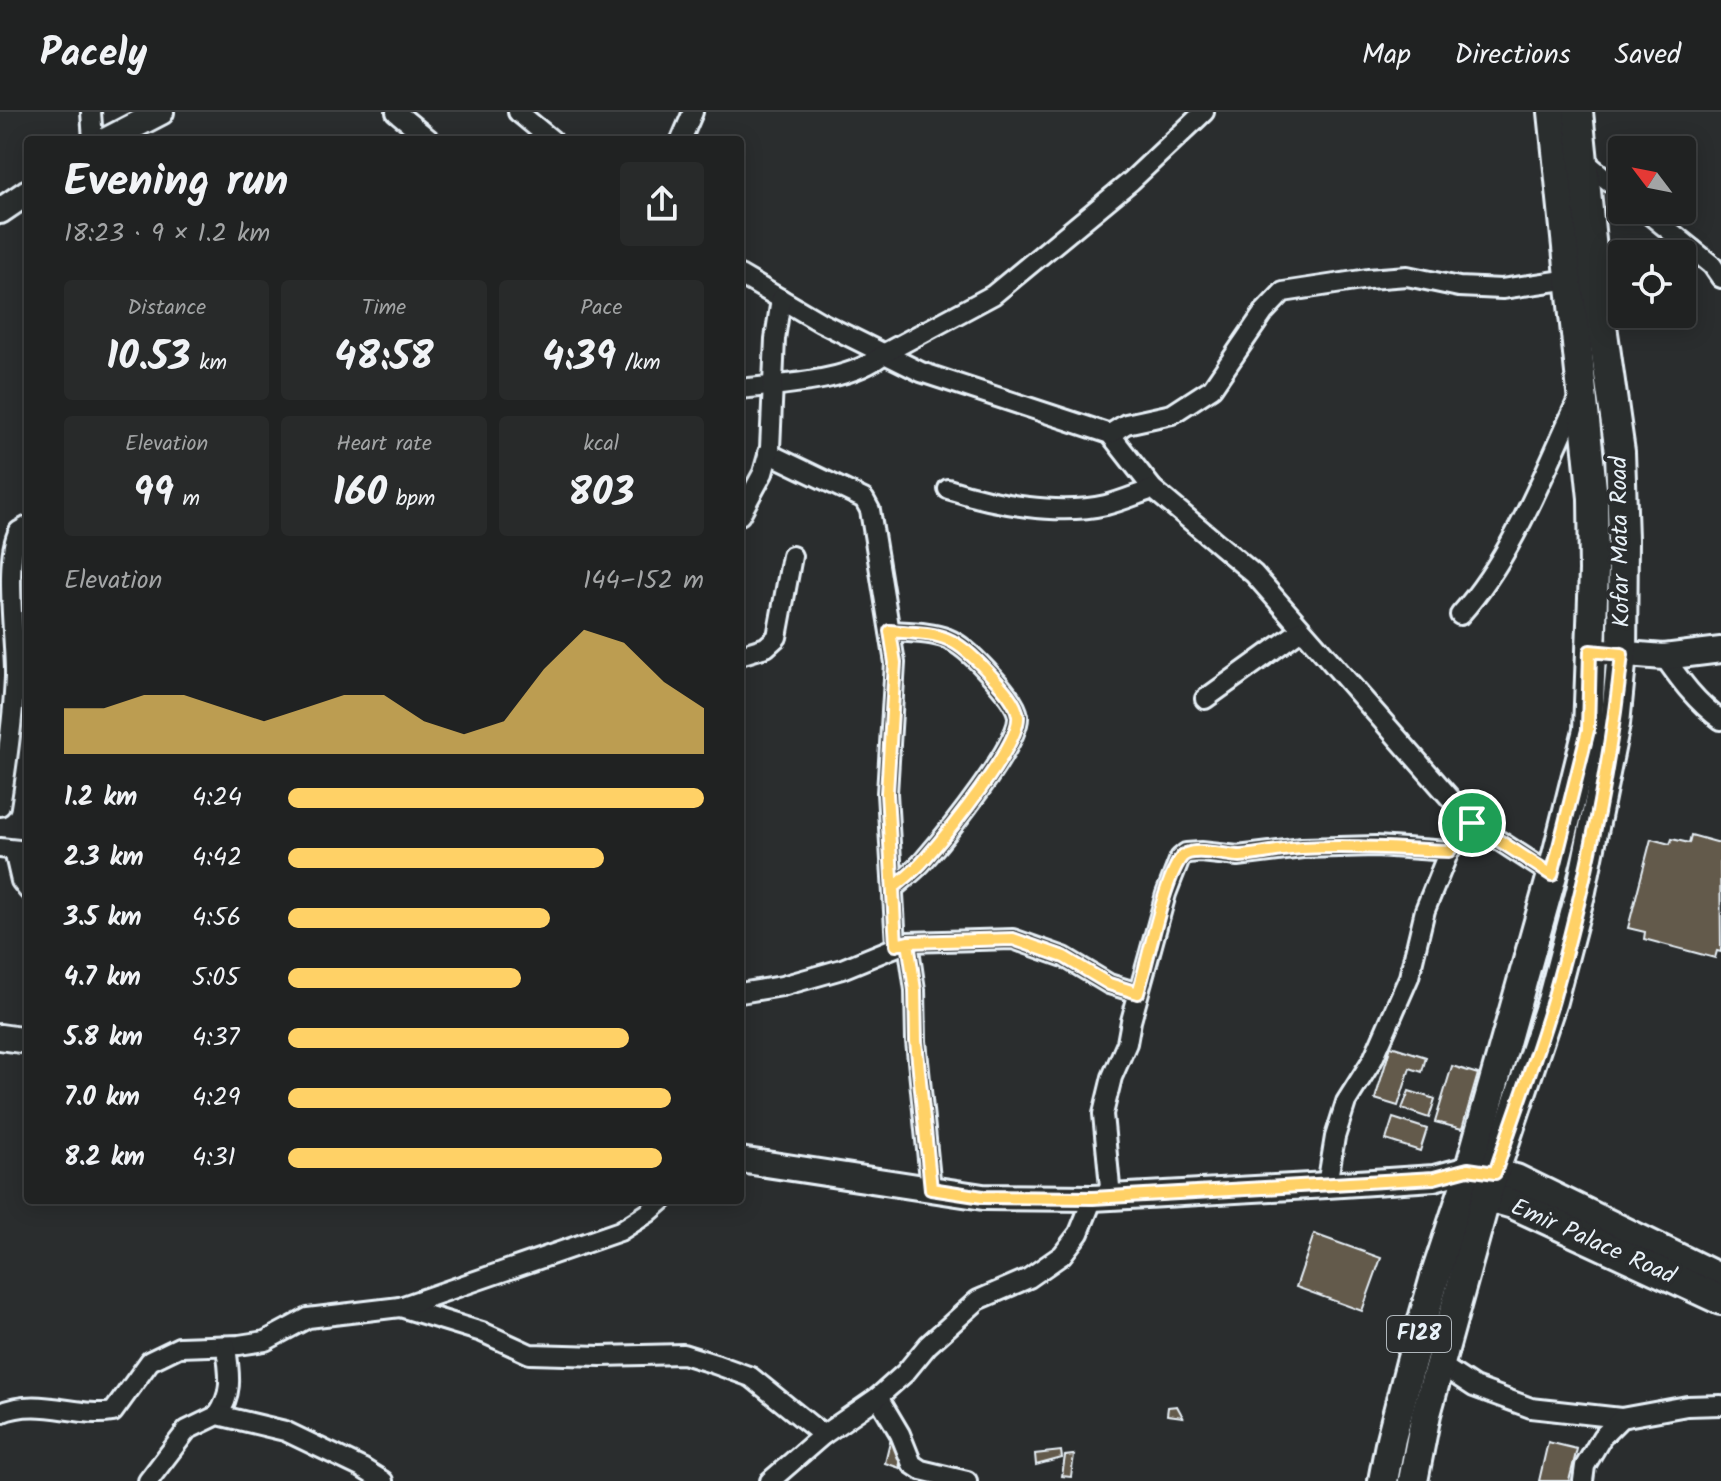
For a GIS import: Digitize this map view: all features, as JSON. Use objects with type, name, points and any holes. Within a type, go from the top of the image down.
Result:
[{"type":"main road","points":[[114,136],[161,112]]},
{"type":"main road","name":"Kofar Mata Road","points":[[1478,1182],[1552,1001],[1581,891],[1615,724],[1622,654],[1620,452],[1582,275],[1553,112]]},
{"type":"main road","name":"Kofar Mata Road","points":[[1478,1182],[1588,730],[1594,571],[1593,498],[1582,390],[1583,160],[1578,112]]},
{"type":"main road","points":[[0,211],[24,195]]},
{"type":"main road","points":[[1590,651],[1664,657],[1721,650]]},
{"type":"main road","points":[[0,1037],[24,1040]]},
{"type":"main road","points":[[744,1161],[983,1197],[1102,1198],[1434,1178],[1478,1182]]},
{"type":"main road","name":"Emir Palace Road","points":[[1478,1182],[1516,1179],[1721,1279]]},
{"type":"main road","name":"Emir Palace Road","points":[[1478,1182],[1513,1204],[1721,1300]]},
{"type":"main road","name":"F128","points":[[1413,1481],[1478,1182]]},
{"type":"main road","name":"F128","points":[[1379,1480],[1431,1291],[1478,1182]]},
{"type":"street","points":[[91,112],[106,136]]},
{"type":"street","points":[[396,112],[425,136]]},
{"type":"street","points":[[518,112],[547,136]]},
{"type":"street","points":[[683,136],[693,112]]},
{"type":"street","points":[[744,388],[822,378],[872,364],[885,353],[993,295],[1131,181],[1204,112]]},
{"type":"street","points":[[1583,160],[1608,181]]},
{"type":"street","points":[[1661,224],[1681,240]]},
{"type":"street","points":[[1696,252],[1712,265],[1721,278]]},
{"type":"street","points":[[1110,434],[1126,424],[1172,414],[1212,388],[1264,312],[1283,292],[1407,276],[1459,287],[1502,289],[1608,268]]},
{"type":"street","points":[[744,277],[820,322],[934,376],[1110,434],[1153,489],[1254,574],[1472,823],[1552,875]]},
{"type":"street","points":[[744,508],[763,473],[768,453],[781,299]]},
{"type":"street","points":[[1460,615],[1482,591],[1505,556],[1582,390]]},
{"type":"street","points":[[768,453],[864,499],[868,504],[895,663],[887,793],[893,888],[902,944],[915,990],[916,1041],[931,1189]]},
{"type":"street","points":[[948,489],[1019,506],[1068,508],[1105,505],[1153,489]]},
{"type":"street","points":[[0,806],[19,731],[11,600],[14,543],[19,531],[24,528]]},
{"type":"street","points":[[744,654],[766,647],[777,637],[792,556]]},
{"type":"street","points":[[1205,699],[1301,630]]},
{"type":"street","points":[[890,631],[939,634],[966,648],[1005,690],[1018,716],[1014,733],[999,763],[923,862],[893,888]]},
{"type":"street","points":[[1664,657],[1689,692],[1721,720]]},
{"type":"street","points":[[1327,1185],[1335,1137],[1346,1102],[1373,1059],[1409,977],[1425,910],[1449,851],[1472,823]]},
{"type":"street","points":[[770,1481],[823,1435],[878,1397],[905,1373],[928,1345],[978,1300],[1029,1278],[1062,1255],[1079,1233],[1102,1198],[1103,1114],[1112,1077],[1127,1043],[1166,894],[1180,858],[1186,853],[1201,852],[1238,856],[1302,848],[1376,846],[1449,851]]},
{"type":"street","points":[[14,850],[24,885]]},
{"type":"street","points":[[744,992],[782,986],[842,969],[902,944],[1013,939],[1064,957],[1109,984],[1138,993]]},
{"type":"street","points":[[0,1413],[12,1408],[48,1407],[105,1414],[113,1412],[150,1361],[179,1347],[265,1341],[308,1318],[400,1307],[620,1231],[658,1204]]},
{"type":"street","points":[[400,1307],[482,1332],[530,1354],[683,1354],[751,1377],[823,1435]]},
{"type":"street","points":[[148,1481],[187,1430],[218,1415],[228,1400],[230,1389],[226,1346]]},
{"type":"street","points":[[1439,1364],[1474,1387],[1531,1408],[1621,1418],[1687,1406],[1721,1405]]},
{"type":"street","points":[[878,1397],[900,1434],[912,1464],[921,1470],[967,1481]]},
{"type":"street","points":[[218,1415],[285,1431],[383,1481]]},
{"type":"street","points":[[1583,1481],[1585,1466],[1602,1437],[1621,1418]]},
{"type":"building","points":[[1691,835],[1720,843],[1721,952],[1717,951],[1715,958],[1644,939],[1645,932],[1628,928],[1651,839],[1670,844],[1672,839],[1689,843]]},
{"type":"building","points":[[1391,1046],[1426,1057],[1422,1072],[1410,1068],[1398,1106],[1375,1099]]},
{"type":"building","points":[[1452,1066],[1478,1074],[1462,1129],[1435,1122]]},
{"type":"building","points":[[1409,1091],[1435,1099],[1429,1118],[1402,1109]]},
{"type":"building","points":[[1393,1118],[1427,1129],[1420,1151],[1386,1140]]},
{"type":"building","points":[[1314,1234],[1381,1258],[1362,1311],[1296,1287]]},
{"type":"building","points":[[1177,1406],[1183,1417],[1167,1415],[1168,1407]]},
{"type":"building","points":[[891,1438],[897,1441],[900,1468],[885,1463]]},
{"type":"building","points":[[1548,1442],[1577,1449],[1569,1481],[1539,1481]]},
{"type":"building","points":[[1061,1451],[1062,1458],[1036,1465],[1035,1454]]},
{"type":"building","points":[[1074,1455],[1071,1477],[1062,1476],[1065,1456]]},
{"type":"route","points":[[1472,823],[1449,851],[1376,846],[1302,848],[1238,856],[1186,853],[1180,858],[1166,894],[1138,993],[1109,984],[1064,957],[1013,939],[908,942],[896,945],[887,793],[895,663],[890,631],[939,634],[966,648],[1005,690],[1018,716],[1014,733],[999,763],[923,862],[893,888],[896,945],[908,942],[915,990],[916,1041],[931,1189],[983,1197],[1093,1198],[1434,1178],[1468,1169],[1495,1173],[1552,1001],[1581,891],[1601,805],[1615,724],[1622,654],[1590,651],[1588,730],[1552,875],[1472,823]]}]
